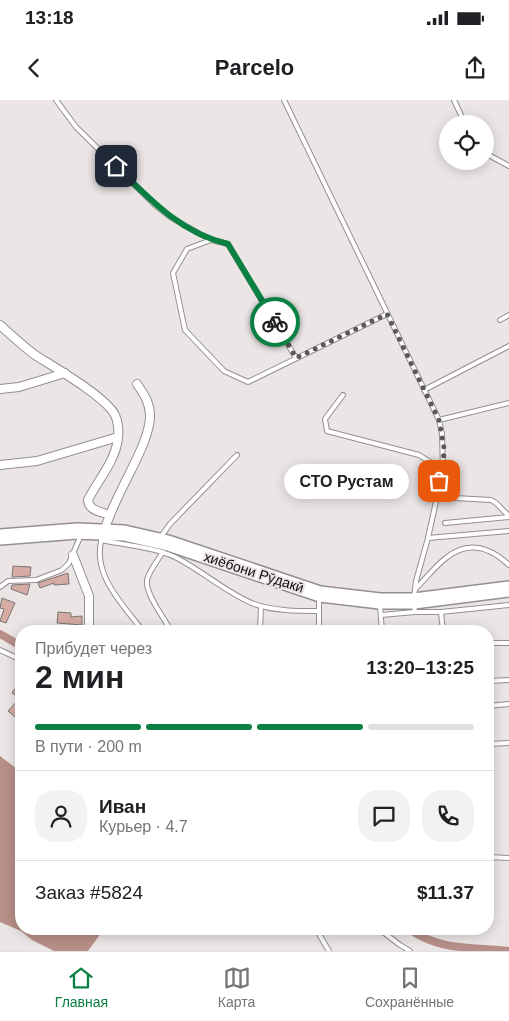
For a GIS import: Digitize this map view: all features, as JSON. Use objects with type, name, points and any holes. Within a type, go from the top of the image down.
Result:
[{"type":"highway","name":"хиёбони Рӯдакӣ","points":[[0,537],[84,531],[103,536],[124,533],[320,594],[380,608],[414,600],[509,589]]},
{"type":"street","points":[[0,325],[34,354],[65,372],[107,405],[115,414],[118,423],[118,437],[112,456],[88,500],[88,505],[92,509],[109,515]]},
{"type":"street","points":[[0,389],[19,387],[65,372]]},
{"type":"street","points":[[103,536],[109,515],[138,458],[150,423],[146,397],[137,384]]},
{"type":"street","points":[[0,465],[37,461],[118,437]]},
{"type":"street","points":[[73,555],[89,596],[89,625]]},
{"type":"lane","points":[[56,100],[76,127],[156,206],[170,217],[211,240],[228,244],[296,358]]},
{"type":"lane","points":[[284,100],[439,420],[443,441],[443,470],[439,481],[414,600]]},
{"type":"lane","points":[[454,100],[461,115]]},
{"type":"lane","points":[[494,158],[509,166]]},
{"type":"lane","points":[[211,240],[187,249],[173,273],[185,330],[224,371],[248,382],[387,314]]},
{"type":"lane","points":[[500,320],[509,315]]},
{"type":"lane","points":[[424,390],[509,346]]},
{"type":"lane","points":[[343,395],[325,419],[327,431],[419,455],[443,470]]},
{"type":"lane","points":[[439,420],[509,403]]},
{"type":"lane","points":[[167,625],[156,607],[147,583],[149,575],[163,546],[170,524],[237,455]]},
{"type":"lane","points":[[437,497],[491,500],[496,502],[509,516]]},
{"type":"lane","points":[[445,523],[509,516]]},
{"type":"lane","points":[[0,587],[8,581],[36,580],[62,570],[69,563],[84,531]]},
{"type":"lane","points":[[428,538],[509,531]]},
{"type":"lane","points":[[103,536],[99,556],[105,580],[139,625]]},
{"type":"lane","points":[[163,546],[176,558],[246,600],[261,606],[288,610],[318,611]]},
{"type":"lane","points":[[414,600],[424,581],[447,557],[465,548],[484,548],[509,565]]},
{"type":"lane","points":[[319,625],[320,594]]},
{"type":"lane","points":[[414,600],[441,612],[509,605]]},
{"type":"lane","points":[[260,625],[261,606]]},
{"type":"lane","points":[[380,608],[381,625]]},
{"type":"lane","points":[[441,612],[442,625]]},
{"type":"lane","points":[[494,643],[509,643]]},
{"type":"lane","points":[[0,650],[15,657]]},
{"type":"lane","points":[[494,681],[509,680]]},
{"type":"lane","points":[[494,705],[509,704]]},
{"type":"lane","points":[[494,744],[509,743]]},
{"type":"lane","points":[[494,857],[509,858]]},
{"type":"lane","points":[[320,935],[329,951]]},
{"type":"lane","points":[[387,935],[410,951]]},
{"type":"shaded area","points":[[0,756],[15,767],[15,928],[0,922]]},
{"type":"shaded area","points":[[26,935],[100,935],[88,951],[54,951]]},
{"type":"building","points":[[13,566],[31,567],[30,576],[12,577]]},
{"type":"building","points":[[68,573],[69,584],[54,585],[54,583],[40,588],[38,583]]},
{"type":"building","points":[[30,584],[27,595],[11,589],[12,585]]},
{"type":"building","points":[[2,598],[15,603],[6,623],[0,621],[4,609],[0,608]]},
{"type":"building","points":[[58,612],[71,613],[71,617],[82,616],[82,625],[57,623]]},
{"type":"building","points":[[15,703],[15,717],[8,711]]},
{"type":"waterway","points":[[0,634],[15,643]]},
{"type":"waterway","points":[[419,935],[445,945],[509,951]]},
{"type":"way so far","points":[[275,322],[296,358],[387,314],[439,420],[444,448],[443,470],[439,481]]},
{"type":"place","name":"СТО Рустам","points":[[439,481]]},
{"type":"route","points":[[116,166],[156,206],[170,217],[211,240],[228,244],[275,322]]}]
